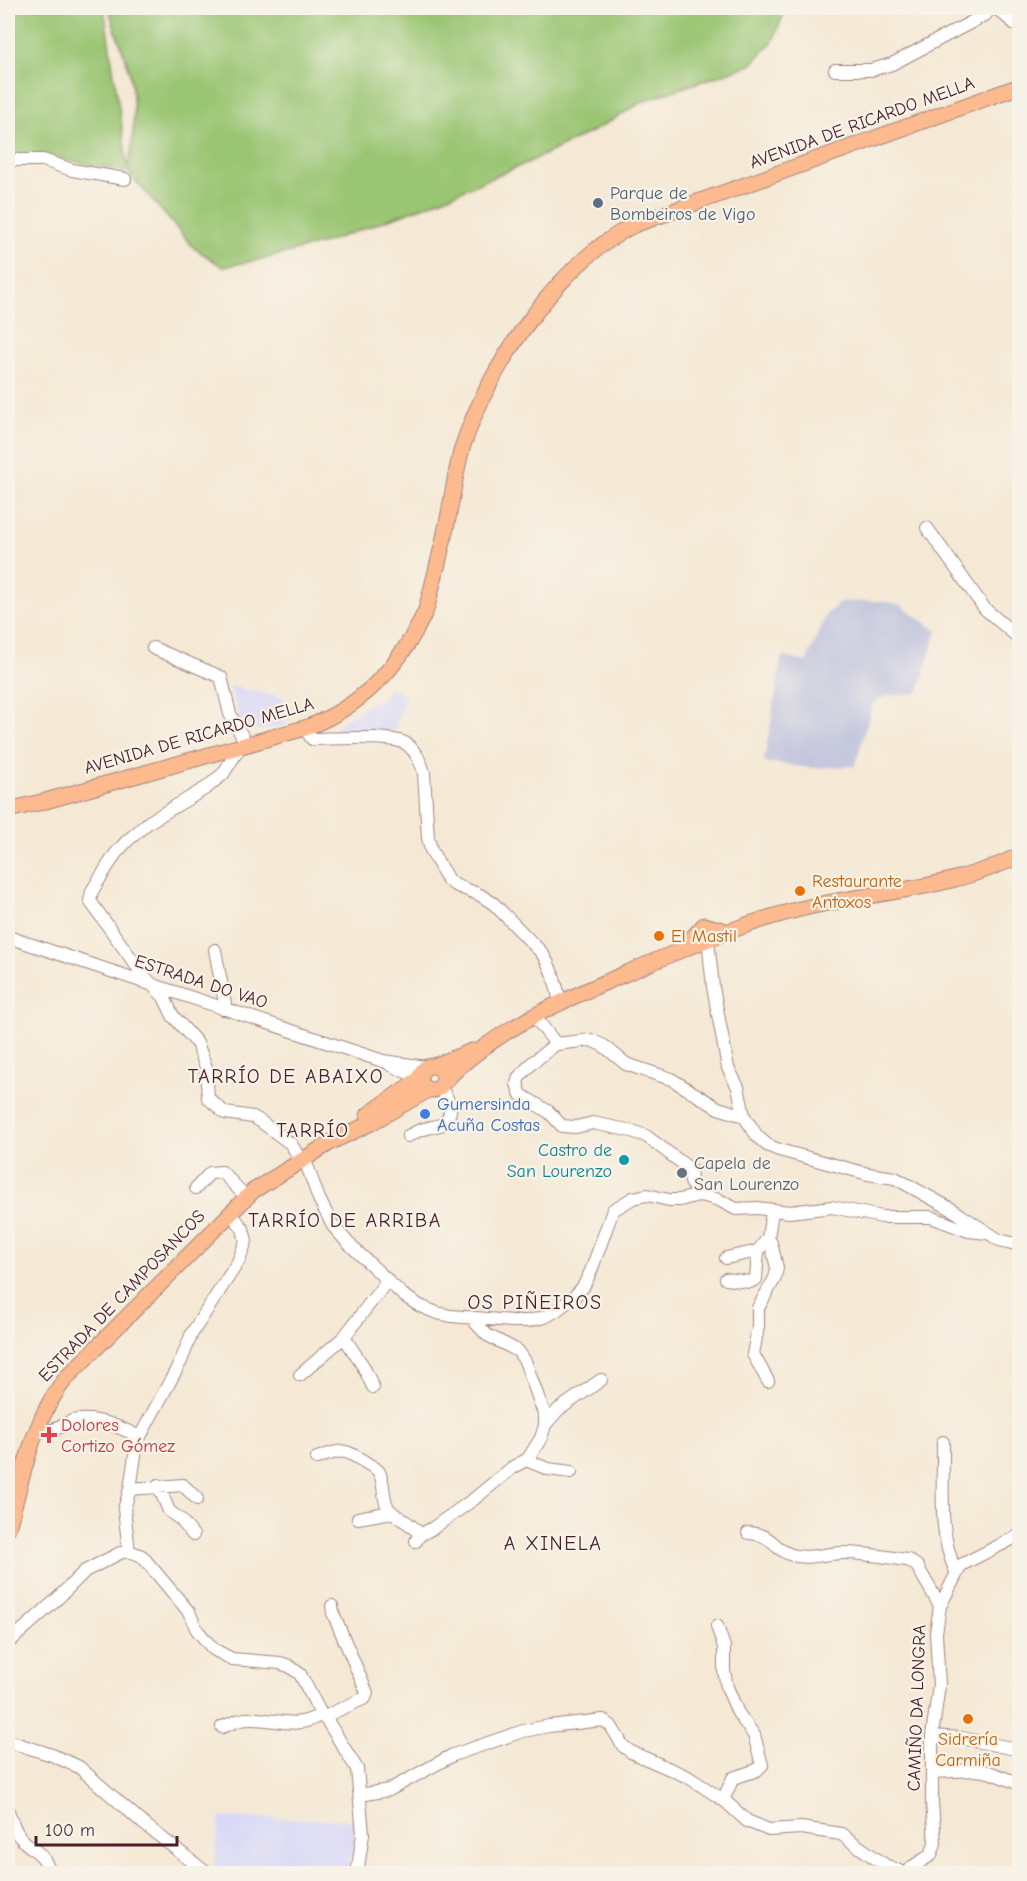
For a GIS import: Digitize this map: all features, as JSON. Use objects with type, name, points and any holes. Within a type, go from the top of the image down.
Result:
[{"type":"main road","name":"AVENIDA DE RICARDO MELLA","points":[[471,438],[549,295],[587,256],[606,241],[634,225],[1020,86]]},
{"type":"main road","name":"AVENIDA DE RICARDO MELLA","points":[[8,810],[305,728],[338,713],[377,684],[404,652],[426,610],[450,506],[492,380],[527,332]]},
{"type":"main road","points":[[706,932],[730,932],[803,908],[960,878],[1020,855]]},
{"type":"main road","name":"ESTRADA DE CAMPOSANCOS","points":[[8,1528],[41,1419],[59,1387],[246,1197],[302,1158],[371,1123],[430,1079],[535,1017],[560,1003],[681,950],[706,932]]},
{"type":"main road","name":"ESTRADA DE CAMPOSANCOS","points":[[333,1141],[401,1090],[430,1079]]},
{"type":"street","points":[[836,70],[871,70],[892,64],[985,15],[991,8]]},
{"type":"street","points":[[996,8],[1019,27]]},
{"type":"street","points":[[8,160],[43,160],[72,170],[124,179]]},
{"type":"street","points":[[927,528],[985,609],[1020,639]]},
{"type":"street","points":[[153,648],[221,677],[230,714],[243,746],[223,774],[206,788],[149,822],[127,841],[116,853],[92,891],[90,904],[151,985],[164,997],[172,1016],[197,1043],[206,1066],[208,1098],[225,1113],[253,1117],[291,1144],[302,1158],[333,1226],[387,1281],[420,1306],[437,1313],[512,1321],[528,1321],[544,1317],[572,1299],[583,1287],[613,1210],[633,1198],[647,1195],[669,1200],[698,1196],[718,1200],[736,1209],[757,1208],[796,1212],[832,1207],[882,1217],[931,1217],[968,1231],[988,1233]]},
{"type":"street","points":[[305,728],[312,739],[393,739],[408,745],[422,765],[424,773],[429,844],[448,880],[494,904],[542,952],[556,984],[560,1003]]},
{"type":"street","points":[[706,932],[713,987],[728,1068],[738,1087],[744,1116],[757,1136],[767,1145],[779,1150],[868,1174],[895,1178],[953,1210],[999,1240],[1020,1245]]},
{"type":"street","name":"ESTRADA DO VAO","points":[[8,937],[383,1061],[430,1079]]},
{"type":"street","points":[[215,950],[225,1003],[223,1009]]},
{"type":"street","points":[[535,1017],[556,1044]]},
{"type":"street","points":[[698,1196],[691,1182],[690,1169],[646,1136],[611,1125],[593,1123],[576,1127],[562,1126],[549,1112],[521,1095],[517,1084],[519,1077],[556,1044],[591,1040],[604,1046],[626,1064],[671,1079],[718,1108],[744,1116]]},
{"type":"street","name":"ESTRADA DO VAO","points":[[383,1061],[404,1072],[430,1079]]},
{"type":"street","points":[[401,1090],[405,1083],[404,1072]]},
{"type":"street","points":[[408,1136],[420,1130],[444,1124],[452,1109],[450,1103],[430,1079]]},
{"type":"street","points":[[196,1188],[210,1173],[222,1172],[246,1197]]},
{"type":"street","points":[[768,1381],[753,1354],[758,1327],[758,1308],[775,1278],[777,1268],[768,1238],[772,1211]]},
{"type":"street","points":[[129,1551],[124,1509],[130,1489],[137,1442],[181,1361],[192,1333],[238,1262],[246,1236],[230,1212]]},
{"type":"street","points":[[726,1279],[754,1281],[758,1275],[758,1251],[768,1238]]},
{"type":"street","points":[[726,1258],[758,1251]]},
{"type":"street","points":[[300,1375],[344,1337],[387,1281]]},
{"type":"street","points":[[470,1317],[487,1335],[518,1351],[525,1361],[545,1416],[545,1425]]},
{"type":"street","points":[[344,1337],[363,1366],[373,1387]]},
{"type":"street","points":[[317,1458],[345,1450],[352,1452],[376,1469],[380,1475],[385,1501],[392,1512],[415,1527],[418,1538],[474,1499],[513,1467],[526,1460],[537,1446],[545,1425],[558,1410],[601,1380]]},
{"type":"street","points":[[46,1430],[53,1431],[71,1421],[106,1421],[140,1437]]},
{"type":"street","points":[[943,1442],[943,1528],[956,1572]]},
{"type":"street","points":[[526,1460],[548,1469],[571,1472]]},
{"type":"street","points":[[130,1489],[138,1490],[158,1485],[183,1485],[197,1499]]},
{"type":"street","points":[[158,1485],[169,1511],[181,1520],[193,1535]]},
{"type":"street","points":[[358,1518],[392,1512]]},
{"type":"street","points":[[748,1533],[765,1536],[780,1549],[793,1556],[842,1553],[908,1560],[917,1566],[940,1606]]},
{"type":"street","name":"CAMIÑO DA LONGRA","points":[[906,1874],[934,1851],[932,1736],[939,1685],[936,1633],[940,1606],[961,1565],[1020,1535]]},
{"type":"street","points":[[8,1643],[85,1571],[106,1559],[129,1551],[135,1552],[147,1561],[189,1612],[197,1630],[213,1649],[232,1659],[280,1663],[295,1670],[304,1680],[323,1716],[353,1761],[359,1780],[363,1834],[357,1874]]},
{"type":"street","points":[[222,1727],[245,1720],[300,1723],[332,1713],[365,1698],[367,1693],[332,1606]]},
{"type":"street","points":[[717,1626],[724,1647],[727,1688],[738,1713],[754,1735],[762,1765],[757,1770],[733,1778],[723,1800]]},
{"type":"street","points":[[360,1795],[389,1790],[453,1755],[523,1731],[603,1720],[611,1726],[623,1746],[631,1752],[688,1777],[723,1800],[747,1821],[769,1830],[801,1828],[841,1833],[885,1865],[906,1874]]},
{"type":"street","points":[[932,1736],[962,1738],[1020,1750]]},
{"type":"street","points":[[8,1741],[52,1755],[79,1767],[144,1824],[208,1874]]},
{"type":"street","points":[[932,1772],[978,1770],[1020,1784]]},
{"type":"street","points":[[8,1811],[20,1838],[39,1851],[50,1874]]},
{"type":"shaded area","points":[[881,601],[901,605],[937,631],[918,693],[886,696],[873,702],[855,766],[811,768],[764,762],[782,656],[806,662],[826,615],[840,602]]},
{"type":"shaded area","points":[[230,686],[283,697],[286,725],[261,730],[246,727],[238,716]]},
{"type":"shaded area","points":[[390,688],[404,694],[405,698],[395,730],[388,734],[339,733],[337,731],[340,723],[369,704],[380,701]]},
{"type":"shaded area","points":[[220,1817],[356,1820],[355,1852],[351,1852],[347,1873],[224,1873],[214,1866]]},
{"type":"green space","points":[[8,8],[104,8],[128,169],[132,146],[132,86],[128,66],[109,8],[786,8],[773,41],[750,65],[646,100],[593,131],[529,162],[430,204],[324,243],[223,267],[194,248],[128,172],[47,156],[8,156]]},
{"type":"place","name":"Parque de Bombeiros de Vigo","points":[[598,203]]},
{"type":"place","name":"Restaurante Antoxos","points":[[800,891]]},
{"type":"place","name":"El Mastil","points":[[659,936]]},
{"type":"place","name":"Gumersinda Acuña Costas","points":[[425,1114]]},
{"type":"place","name":"Castro de San Lourenzo","points":[[624,1160]]},
{"type":"place","name":"Capela de San Lourenzo","points":[[682,1173]]},
{"type":"place","name":"Dolores Cortizo Gómez","points":[[49,1435]]},
{"type":"place","name":"Sidrería Carmiña","points":[[968,1719]]},
{"type":"district","name":"TARRÍO DE ABAIXO","points":[[286,1076]]},
{"type":"district","name":"TARRÍO","points":[[313,1130]]},
{"type":"district","name":"TARRÍO DE ARRIBA","points":[[345,1220]]},
{"type":"district","name":"OS PIÑEIROS","points":[[535,1302]]},
{"type":"district","name":"A XINELA","points":[[553,1543]]}]
